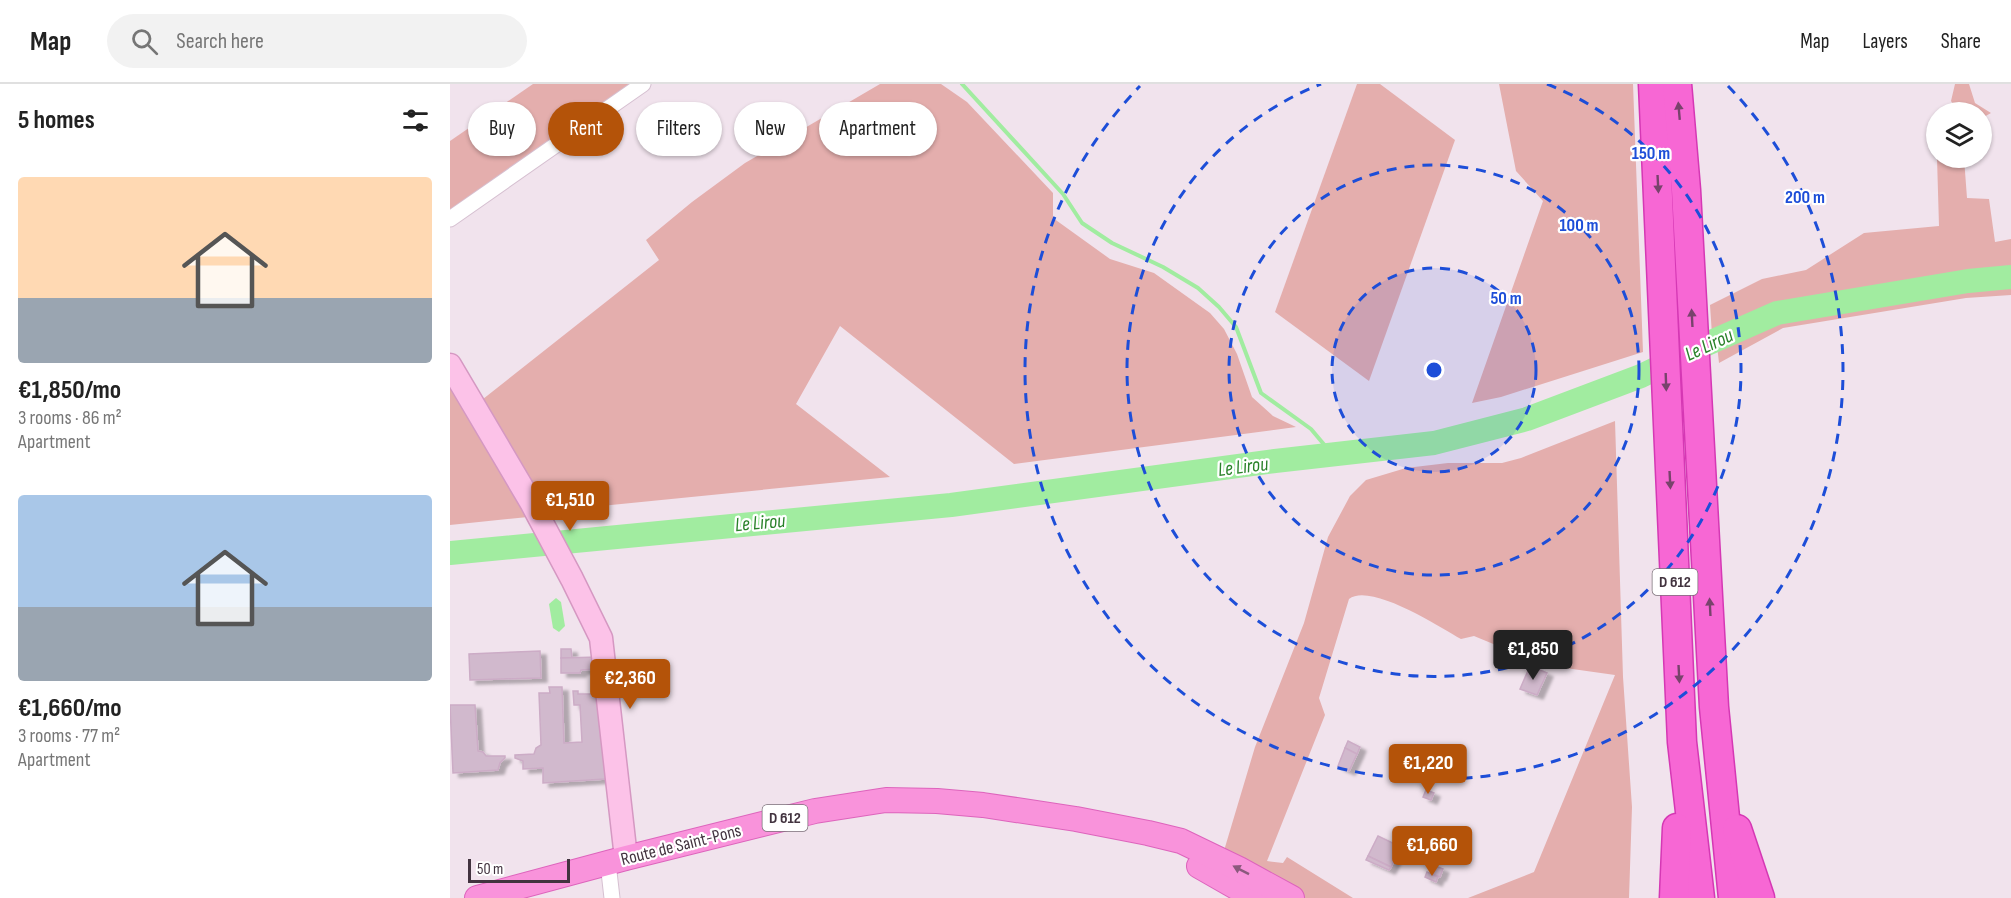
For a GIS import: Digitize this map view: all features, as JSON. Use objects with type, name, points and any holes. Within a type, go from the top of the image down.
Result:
[{"type":"highway","name":"D 612","points":[[1653,84],[1682,742],[1674,898]]},
{"type":"highway","name":"D 612","points":[[1677,84],[1686,190],[1714,707],[1729,802],[1760,898]]},
{"type":"highway","points":[[1714,707],[1733,898]]},
{"type":"highway","points":[[1682,742],[1700,898]]},
{"type":"main road","name":"Route de Saint-Pons","points":[[477,898],[617,860],[815,811],[886,801],[937,801],[983,805],[1149,832],[1181,841],[1292,898]]},
{"type":"main road","name":"Route de Saint-Pons","points":[[1101,824],[1195,864],[1255,898]]},
{"type":"street","points":[[450,219],[642,84]]},
{"type":"street","points":[[450,365],[532,504],[601,638],[617,860],[612,898]]},
{"type":"shaded area","points":[[533,84],[633,84],[607,102],[548,102],[548,144],[536,152],[536,102],[507,102]]},
{"type":"shaded area","points":[[880,84],[941,84],[967,102],[1053,193],[1053,218],[1110,259],[1154,273],[1210,313],[1224,329],[1237,354],[1252,397],[1273,416],[1296,427],[1014,464],[840,326],[796,404],[890,477],[541,512],[478,403],[659,260],[646,240],[692,202],[757,156],[807,156],[807,127],[819,120],[819,156],[937,156],[937,102],[849,102]]},
{"type":"shaded area","points":[[1357,84],[1380,84],[1455,140],[1369,381],[1275,312]]},
{"type":"shaded area","points":[[1499,84],[1633,84],[1643,352],[1501,397],[1472,403],[1543,201],[1516,171]]},
{"type":"shaded area","points":[[1955,84],[1969,84],[1975,102],[1951,101]]},
{"type":"shaded area","points":[[468,129],[468,156],[531,156],[450,213],[450,141]]},
{"type":"shaded area","points":[[1937,168],[1965,168],[1967,198],[1989,199],[1995,242],[2011,239],[2011,271],[1947,277],[1777,309],[1712,335],[1710,305],[1762,279],[1806,270],[1864,233],[1939,226]]},
{"type":"shaded area","points":[[2011,283],[2011,295],[1966,298],[1783,328],[1719,363],[1717,345],[1781,318],[1970,287]]},
{"type":"shaded area","points":[[450,379],[528,517],[450,525]]},
{"type":"shaded area","points":[[1615,421],[1623,677],[1632,807],[1629,898],[1468,898],[1534,872],[1615,675],[1544,665],[1474,636],[1461,639],[1405,608],[1372,596],[1359,595],[1349,599],[1319,698],[1325,715],[1267,861],[1283,863],[1287,857],[1353,898],[1301,898],[1223,854],[1255,747],[1304,623],[1328,537],[1350,496],[1366,480],[1406,468],[1448,463],[1502,463],[1521,458]]},
{"type":"shaded area","points":[[556,598],[561,602],[565,626],[559,632],[553,628],[549,604]]},
{"type":"building","points":[[561,649],[571,649],[572,658],[561,658]]},
{"type":"building","points":[[540,651],[541,678],[470,680],[469,654]]},
{"type":"building","points":[[599,657],[598,669],[581,670],[580,673],[561,673],[561,658]]},
{"type":"building","points":[[1530,666],[1547,673],[1537,695],[1520,689]]},
{"type":"building","points":[[549,687],[562,687],[564,743],[582,742],[580,705],[574,705],[573,691],[578,691],[578,694],[605,694],[607,776],[605,779],[543,783],[543,768],[523,769],[523,761],[515,758],[515,755],[534,754],[536,748],[541,745],[539,693],[550,693]]},
{"type":"building","points":[[450,705],[475,705],[478,751],[483,752],[486,756],[505,756],[498,770],[453,773]]},
{"type":"building","points":[[1348,741],[1360,747],[1357,754],[1345,748]]},
{"type":"building","points":[[1345,748],[1357,754],[1349,771],[1338,766]]},
{"type":"building","points":[[1426,790],[1434,793],[1431,800],[1423,797]]},
{"type":"building","points":[[1378,836],[1401,847],[1391,867],[1368,856]]},
{"type":"building","points":[[1368,856],[1391,867],[1389,870],[1366,860]]},
{"type":"building","points":[[1435,866],[1443,869],[1440,877],[1432,874]]},
{"type":"building","points":[[1427,872],[1438,877],[1436,882],[1425,877]]},
{"type":"waterway","points":[[962,84],[1063,194],[1082,223],[1112,243],[1163,267],[1198,288],[1219,307],[1236,327],[1261,393],[1311,429],[1332,454]]},
{"type":"waterway","name":"Le Lirou","points":[[450,553],[951,505],[1275,461],[1434,443],[1527,419],[1641,376],[1777,313],[1968,281],[2011,277]]}]
